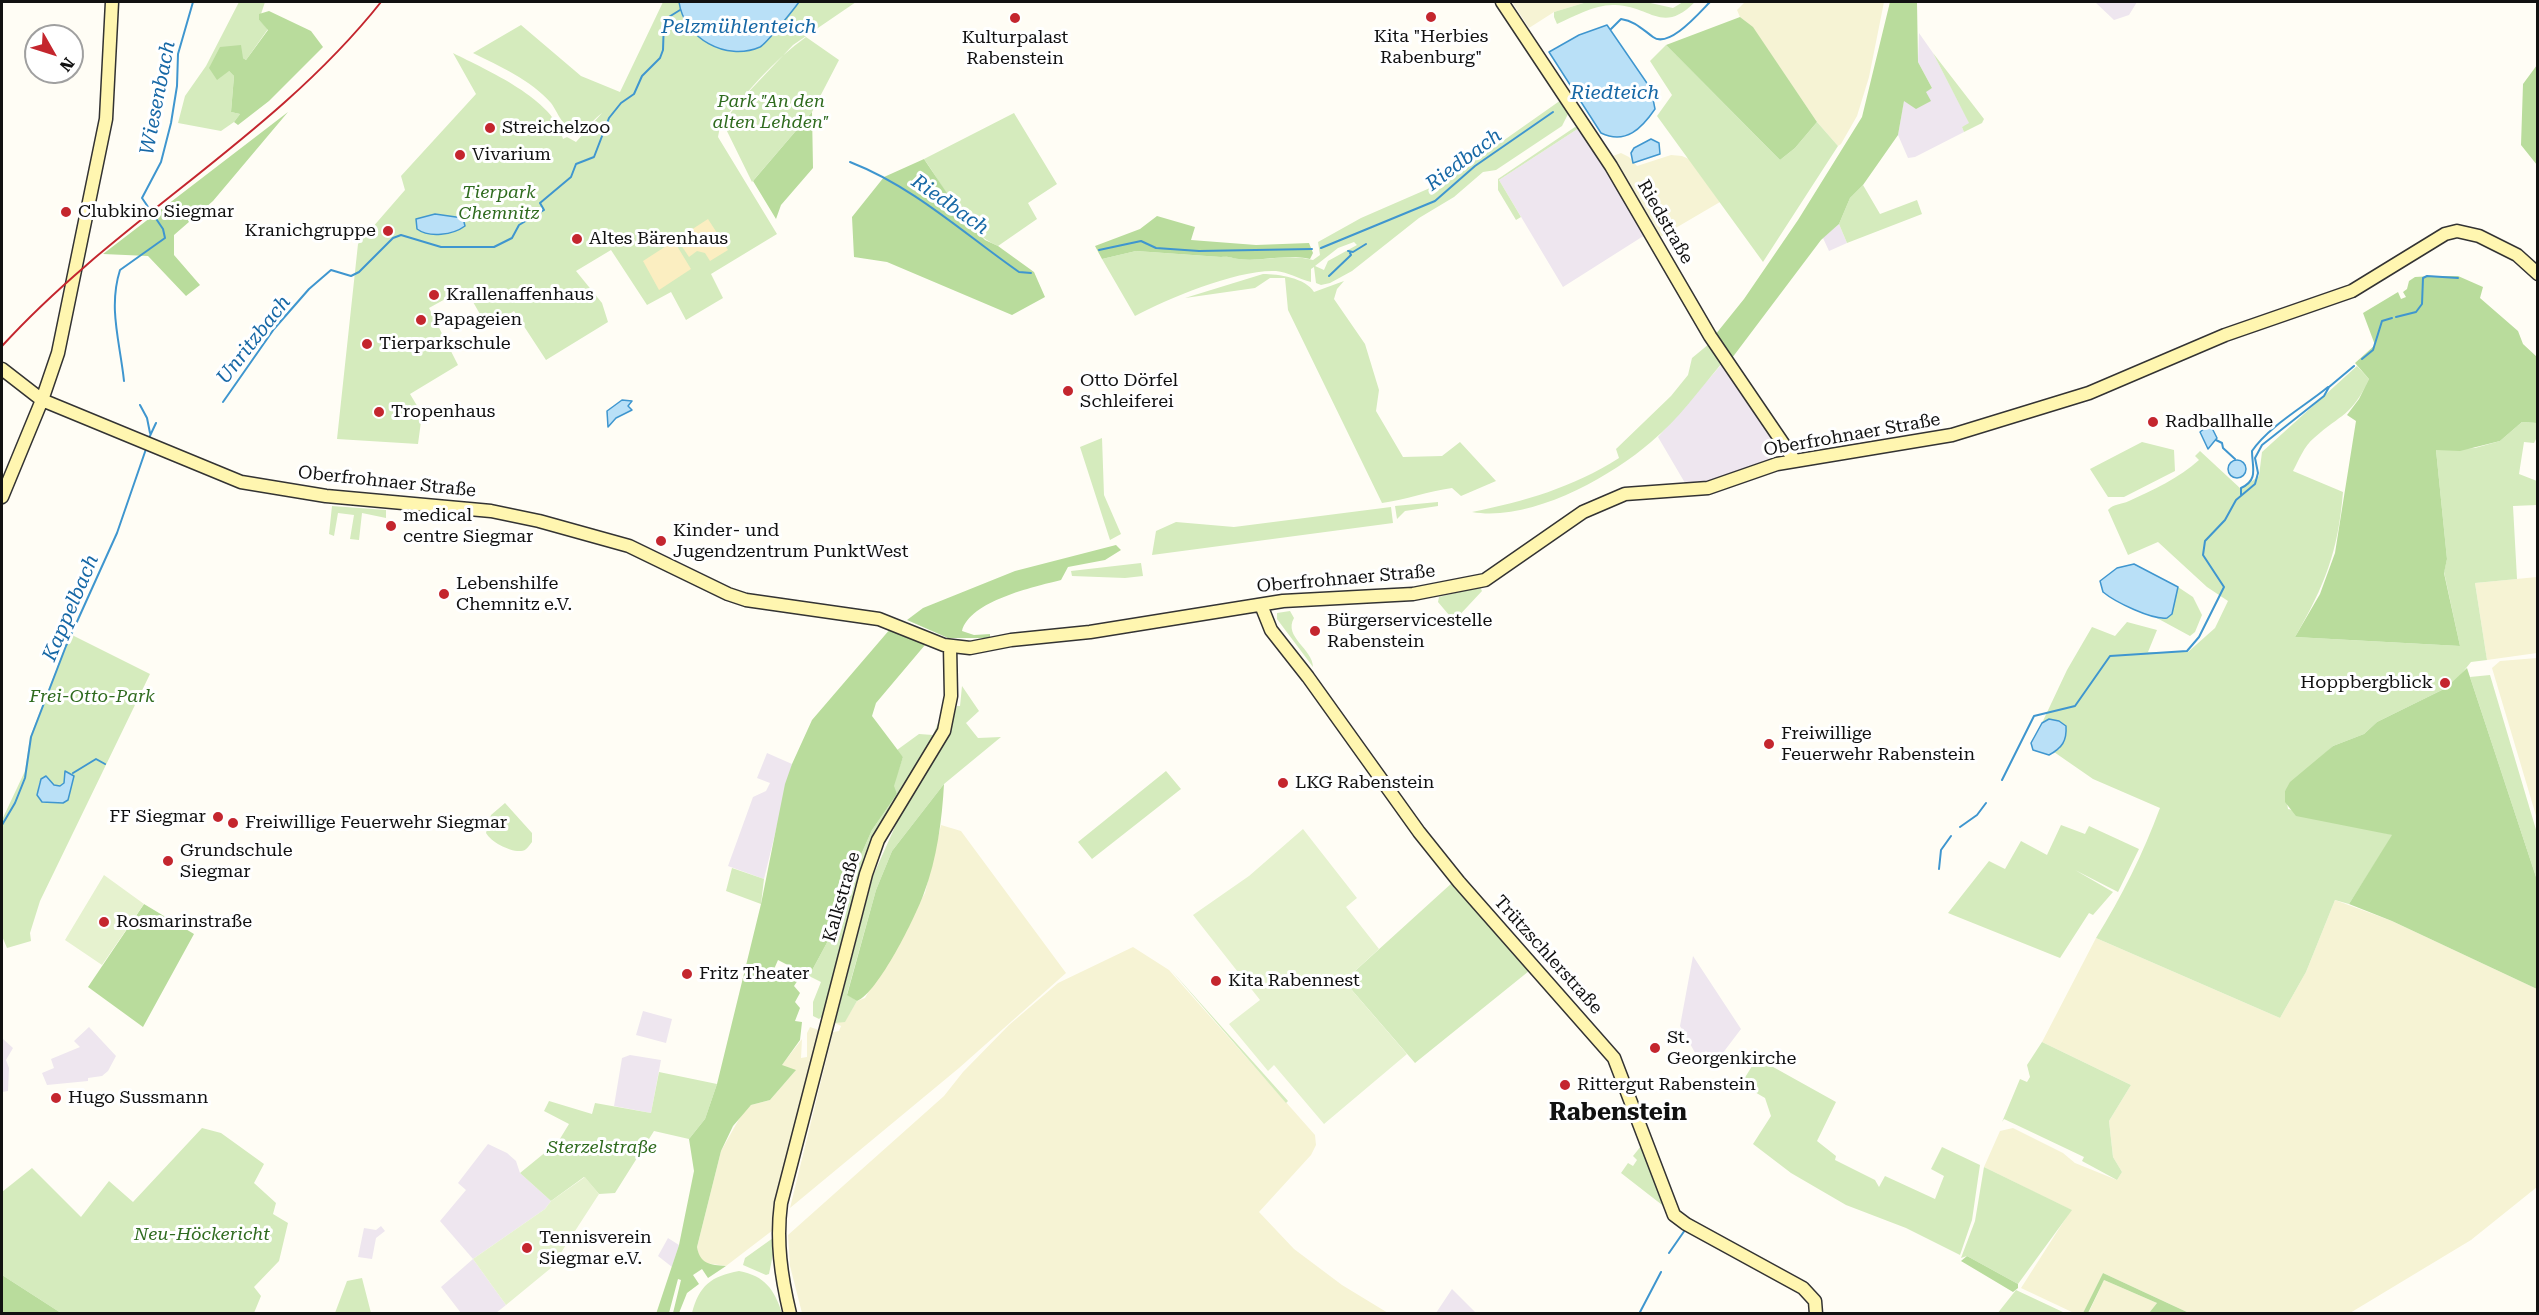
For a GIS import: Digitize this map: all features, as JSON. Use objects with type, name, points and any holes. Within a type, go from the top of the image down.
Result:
[{"type":"main road","points":[[2,497],[42,400],[58,353],[106,119],[112,2]]},
{"type":"main road","name":"Riedstraße","points":[[1502,2],[1611,166],[1710,336],[1795,461]]},
{"type":"main road","name":"Oberfrohnaer Straße","points":[[2,369],[42,400],[241,482],[335,497],[491,511],[539,521],[628,546],[728,594],[746,600],[879,619],[950,645],[970,648],[1011,640],[1090,632],[1303,599],[1402,595],[1485,580],[1583,512],[1617,496],[1651,491],[1708,488],[1776,464],[1952,435],[2089,393],[2235,332],[2352,291],[2433,240],[2451,232],[2480,236],[2502,246],[2528,263],[2538,274]]},
{"type":"main road","name":"Trützschlerstraße","points":[[1260,605],[1271,630],[1308,677],[1419,832],[1466,890],[1614,1058],[1674,1215],[1686,1224],[1803,1288],[1816,1307]]},
{"type":"main road","name":"Kalkstraße","points":[[790,1314],[783,1283],[778,1240],[779,1220],[791,1163],[866,874],[878,840],[940,740],[947,720],[951,696],[950,645]]},
{"type":"shaded area","points":[[1512,2],[1587,2],[1554,12],[1529,28]]},
{"type":"shaded area","points":[[1745,2],[1884,2],[1869,77],[1857,116],[1838,146],[1817,122],[1753,28],[1740,17],[1737,10]]},
{"type":"shaded area","points":[[2095,2],[2137,2],[2129,15],[2114,20]]},
{"type":"shaded area","points":[[1919,33],[1933,53],[1970,124],[1962,127],[1964,132],[1915,157],[1908,158],[1898,135],[1904,100],[1932,88],[1918,62]]},
{"type":"shaded area","points":[[1579,128],[1645,235],[1563,287],[1499,180]]},
{"type":"shaded area","points":[[1621,153],[1629,157],[1637,166],[1671,155],[1689,159],[1720,202],[1662,236],[1656,236],[1610,157]]},
{"type":"shaded area","points":[[1839,224],[1847,243],[1829,251],[1823,238]]},
{"type":"shaded area","points":[[1721,365],[1778,446],[1778,452],[1768,459],[1708,482],[1685,483],[1658,437]]},
{"type":"shaded area","points":[[2537,577],[2537,653],[2487,660],[2475,583]]},
{"type":"shaded area","points":[[2538,658],[2537,819],[2492,668],[2500,661]]},
{"type":"shaded area","points":[[767,753],[792,764],[764,879],[728,866],[753,797],[766,791],[770,783],[757,778]]},
{"type":"shaded area","points":[[941,825],[961,831],[1066,973],[959,1068],[790,1208],[833,1032],[839,1031],[841,1026],[835,1023],[845,1021],[857,1001],[865,998],[925,893]]},
{"type":"shaded area","points":[[2335,900],[2392,921],[2537,989],[2537,1187],[2471,1240],[2350,1313],[2189,1313],[2103,1273],[2083,1313],[2074,1313],[2021,1288],[2071,1210],[1984,1167],[2000,1131],[2013,1128],[2063,1153],[2075,1163],[2117,1180],[2122,1172],[2113,1157],[2109,1121],[2131,1085],[2042,1042],[2096,938],[2280,1018],[2306,972]]},
{"type":"shaded area","points":[[1133,947],[1169,970],[1315,1135],[1316,1145],[1311,1155],[1259,1212],[1294,1249],[1342,1285],[1388,1313],[802,1313],[790,1266],[788,1235],[944,1096],[963,1072],[1009,1025],[1058,983]]},
{"type":"shaded area","points":[[1693,956],[1741,1029],[1716,1062],[1706,1051],[1698,1058],[1680,1026]]},
{"type":"shaded area","points":[[643,1011],[672,1019],[666,1043],[636,1035]]},
{"type":"shaded area","points":[[89,1027],[116,1056],[108,1071],[102,1076],[88,1078],[88,1081],[47,1085],[42,1073],[54,1068],[51,1059],[80,1047],[74,1041]]},
{"type":"shaded area","points":[[810,1027],[819,1030],[818,1036],[776,1206],[773,1230],[726,1266],[705,1263],[699,1257],[697,1247],[721,1151],[743,1112],[751,1105],[770,1100],[795,1071],[781,1066],[802,1039],[801,1058],[807,1057],[807,1033]]},
{"type":"shaded area","points":[[3,1039],[13,1048],[6,1060],[9,1068],[8,1091],[2,1092]]},
{"type":"shaded area","points":[[630,1055],[661,1060],[651,1113],[614,1106],[622,1058]]},
{"type":"shaded area","points":[[488,1144],[507,1153],[516,1161],[520,1173],[551,1201],[545,1209],[473,1259],[440,1221],[466,1190],[458,1183]]},
{"type":"shaded area","points":[[381,1226],[385,1231],[376,1238],[372,1259],[358,1257],[364,1228],[376,1230]]},
{"type":"shaded area","points":[[668,1238],[679,1245],[672,1267],[658,1256]]},
{"type":"shaded area","points":[[473,1259],[506,1305],[496,1313],[461,1313],[441,1287]]},
{"type":"shaded area","points":[[2104,1280],[2157,1303],[2149,1313],[2088,1314]]},
{"type":"shaded area","points":[[1452,1289],[1476,1313],[1436,1313]]},
{"type":"green space","points":[[239,2],[265,2],[259,20],[268,29],[246,60],[243,58],[229,71],[234,76],[231,112],[240,114],[234,122],[221,131],[178,123],[185,96],[206,66]]},
{"type":"green space","name":"Tierpark Chemnitz","points":[[663,2],[856,2],[793,45],[721,121],[718,137],[777,234],[711,274],[723,298],[686,320],[671,292],[647,305],[611,250],[576,271],[602,303],[608,322],[546,360],[514,311],[488,328],[465,288],[429,308],[458,365],[410,394],[422,414],[418,444],[337,439],[358,244],[405,190],[401,176],[476,94],[453,53],[517,87],[547,111],[563,139],[567,137],[576,142],[602,113],[583,128],[571,128],[564,123],[551,103],[534,87],[473,53],[521,25],[581,76],[620,92]]},
{"type":"green space","points":[[1587,2],[1646,2],[1673,8],[1683,2],[1695,2],[1674,17],[1665,18],[1627,7],[1608,5],[1585,11],[1557,24],[1554,12]]},
{"type":"green space","points":[[1890,2],[1917,2],[1918,62],[1932,88],[1926,92],[1931,101],[1916,109],[1904,101],[1898,135],[1863,185],[1850,198],[1839,224],[1821,240],[1729,362],[1715,335],[1744,299],[1798,220],[1862,117]]},
{"type":"green space","points":[[269,11],[311,31],[323,47],[269,101],[238,125],[234,122],[240,114],[231,112],[234,76],[229,71],[217,80],[209,68],[220,47],[241,45],[243,58],[246,60],[268,30],[259,20],[259,14]]},
{"type":"green space","points":[[1740,17],[1753,27],[1817,122],[1795,148],[1780,160],[1666,45]]},
{"type":"green space","name":"Park \"An den alten Lehden\"","points":[[806,37],[839,60],[812,112],[752,182],[723,123],[761,77]]},
{"type":"green space","points":[[1666,45],[1780,160],[1795,148],[1817,122],[1838,146],[1763,262],[1657,116],[1672,95],[1650,61]]},
{"type":"green space","points":[[1933,53],[1984,119],[1982,123],[1964,132],[1962,127],[1969,123]]},
{"type":"green space","points":[[2537,65],[2537,165],[2521,145],[2523,84]]},
{"type":"green space","points":[[1561,100],[1569,112],[1562,126],[1496,170],[1483,172],[1454,197],[1419,218],[1352,271],[1330,283],[1321,285],[1316,283],[1314,267],[1311,269],[1311,282],[1276,271],[1243,275],[1204,286],[1135,316],[1102,259],[1136,251],[1248,260],[1293,257],[1313,260],[1320,255],[1318,242],[1361,218],[1446,181]],"holes":[[[1354,242],[1357,245],[1328,261],[1324,270],[1315,266],[1338,248]]]},
{"type":"green space","points":[[288,112],[213,201],[174,235],[174,255],[200,285],[186,296],[148,256],[103,254]]},
{"type":"green space","points":[[812,112],[813,168],[781,205],[776,219],[753,181]]},
{"type":"green space","points":[[1014,113],[1057,184],[1028,203],[1037,219],[998,246],[986,239],[965,220],[924,159]]},
{"type":"green space","points":[[1575,127],[1579,128],[1499,180],[1521,217],[1516,220],[1498,190],[1498,179]]},
{"type":"green space","points":[[924,159],[965,220],[985,240],[998,246],[1034,272],[1045,297],[1012,315],[887,262],[854,257],[852,217],[884,177]]},
{"type":"green space","points":[[1863,185],[1880,214],[1917,200],[1922,214],[1847,243],[1839,224],[1850,198]]},
{"type":"green space","points":[[1157,216],[1195,227],[1191,240],[1256,245],[1309,243],[1313,253],[1310,259],[1292,257],[1248,260],[1136,251],[1102,259],[1095,246],[1140,229]]},
{"type":"green space","points":[[1263,274],[1298,280],[1314,292],[1344,281],[1337,289],[1334,299],[1365,344],[1379,390],[1376,411],[1403,457],[1442,456],[1460,442],[1496,481],[1461,496],[1452,488],[1382,503],[1288,310],[1285,278],[1270,278],[1255,288],[1185,298]]},
{"type":"green space","points":[[2458,276],[2483,287],[2480,298],[2518,331],[2523,344],[2537,357],[2537,423],[2522,422],[2500,441],[2460,451],[2436,450],[2447,559],[2444,573],[2460,646],[2295,637],[2320,594],[2335,553],[2356,421],[2347,415],[2359,399],[2369,379],[2355,363],[2375,345],[2363,313],[2398,292],[2401,299],[2406,297],[2403,292],[2407,289],[2409,281],[2415,277]]},
{"type":"green space","points":[[1709,344],[1722,363],[1670,424],[1633,456],[1590,483],[1542,504],[1494,513],[1472,512],[1548,492],[1584,478],[1619,458],[1616,449],[1671,396],[1688,375],[1692,358]]},
{"type":"green space","points":[[2357,366],[2369,379],[2357,401],[2310,441],[2293,471],[2343,492],[2334,551],[2322,584],[2295,637],[2460,646],[2444,572],[2447,559],[2436,450],[2475,448],[2500,441],[2522,422],[2537,423],[2537,437],[2534,443],[2524,442],[2519,474],[2537,481],[2537,505],[2513,506],[2517,579],[2475,583],[2487,660],[2471,662],[2454,683],[2446,688],[2377,722],[2364,734],[2333,746],[2285,791],[2288,809],[2393,835],[2349,904],[2335,900],[2306,972],[2280,1018],[2096,938],[2131,875],[2160,808],[2093,779],[2054,752],[2060,749],[2059,721],[2050,719],[2042,723],[2067,670],[2092,627],[2115,636],[2127,622],[2157,630],[2148,652],[2188,652],[2215,628],[2228,601],[2207,587],[2158,542],[2128,555],[2108,510],[2174,478],[2199,460],[2195,456],[2200,451],[2241,489],[2259,476],[2262,452]]},
{"type":"green space","points":[[1102,438],[1104,495],[1121,534],[1110,540],[1080,447]]},
{"type":"green space","points":[[2142,442],[2174,450],[2175,471],[2124,497],[2108,497],[2090,469]]},
{"type":"green space","points":[[1438,502],[1438,506],[1405,511],[1397,519],[1395,506]]},
{"type":"green space","points":[[332,506],[386,510],[386,518],[362,513],[359,540],[350,539],[354,515],[338,513],[334,536],[329,534]]},
{"type":"green space","points":[[1391,507],[1393,523],[1152,555],[1156,531],[1176,522],[1234,527]]},
{"type":"green space","points":[[1116,545],[1121,550],[1105,560],[1068,567],[1061,580],[1004,597],[977,611],[967,620],[962,631],[974,635],[990,634],[990,638],[948,638],[907,620],[923,608],[1015,571]]},
{"type":"green space","points":[[1141,563],[1143,576],[1125,578],[1072,576],[1071,571]]},
{"type":"green space","points":[[1480,587],[1482,591],[1454,621],[1438,602],[1439,597]]},
{"type":"green space","points":[[2178,587],[2193,597],[2202,615],[2195,632],[2190,636],[2155,617],[2161,619],[2172,614]]},
{"type":"green space","points":[[1290,611],[1294,618],[1292,631],[1308,654],[1313,667],[1277,619],[1277,613]]},
{"type":"green space","points":[[891,628],[925,645],[876,703],[872,716],[903,757],[894,786],[897,794],[872,830],[856,866],[841,927],[830,937],[809,976],[778,960],[771,976],[787,974],[798,980],[794,986],[800,993],[795,1002],[800,1008],[795,1021],[802,1022],[800,1040],[782,1065],[796,1070],[770,1100],[751,1105],[733,1126],[721,1151],[697,1247],[703,1260],[715,1265],[726,1266],[708,1278],[702,1269],[693,1275],[699,1284],[687,1293],[679,1313],[673,1313],[681,1280],[678,1279],[669,1313],[656,1314],[679,1245],[694,1171],[689,1139],[705,1119],[717,1084],[761,904],[785,784],[812,720]]},
{"type":"green space","name":"Frei-Otto-Park","points":[[70,634],[150,674],[40,901],[30,933],[31,941],[7,948],[2,936],[2,820],[25,771],[30,737]],"holes":[[[65,771],[74,776],[68,800],[63,803],[42,802],[38,797],[39,783],[46,776],[54,785],[60,786],[64,783]]]},
{"type":"green space","points":[[2467,668],[2537,880],[2537,989],[2392,921],[2349,904],[2392,835],[2296,816],[2285,802],[2285,791],[2290,782],[2333,746],[2364,734],[2377,722],[2446,688]]},
{"type":"green space","points":[[2490,675],[2537,833],[2537,880],[2470,677]]},
{"type":"green space","points":[[962,686],[979,711],[966,723],[978,738],[1001,737],[944,784],[892,851],[876,890],[847,994],[857,1001],[845,1022],[835,1023],[873,876],[902,811],[949,733],[957,706],[960,706]]},
{"type":"green space","points":[[938,723],[942,724],[894,806],[824,1015],[819,1019],[813,1016],[813,1002],[821,982],[809,976],[830,937],[841,927],[856,866],[872,830],[897,794],[893,786],[903,757],[897,750],[919,734],[933,735]]},
{"type":"green space","points":[[1166,771],[1181,789],[1092,859],[1078,842]]},
{"type":"green space","points":[[944,784],[936,853],[920,904],[885,969],[866,995],[857,1001],[847,995],[876,890],[892,851]]},
{"type":"green space","points":[[505,803],[532,833],[532,842],[524,850],[506,848],[492,840],[486,833],[491,815]]},
{"type":"green space","points":[[2061,825],[2085,834],[2089,826],[2139,849],[2118,892],[2075,870],[2113,892],[2093,915],[2089,913],[2060,958],[1948,913],[1989,861],[2005,869],[2021,841],[2047,855]]},
{"type":"green space","points":[[1303,829],[1357,898],[1346,907],[1379,949],[1344,981],[1407,1054],[1324,1124],[1274,1065],[1268,1071],[1229,1024],[1260,1000],[1193,915],[1249,876]]},
{"type":"green space","points":[[732,868],[764,879],[761,904],[726,891]]},
{"type":"green space","name":"Rosmarinstraße","points":[[104,875],[144,904],[102,965],[65,940]]},
{"type":"green space","points":[[1453,882],[1529,971],[1415,1063],[1344,981]]},
{"type":"green space","points":[[144,904],[194,934],[143,1027],[88,987]]},
{"type":"green space","points":[[1170,969],[1288,1101],[1286,1103]]},
{"type":"green space","points":[[2042,1042],[2131,1085],[2109,1121],[2113,1157],[2122,1172],[2117,1180],[2082,1161],[2084,1157],[2004,1119],[2002,1122],[2020,1079],[2027,1082],[2030,1077],[2027,1065]]},
{"type":"green space","points":[[1757,1058],[1836,1102],[1817,1141],[1836,1156],[1835,1160],[1875,1180],[1879,1187],[1885,1176],[1935,1199],[1944,1176],[1931,1169],[1942,1147],[1980,1165],[1972,1220],[1960,1255],[1906,1228],[1846,1205],[1791,1173],[1753,1144],[1771,1116],[1765,1098],[1741,1084]]},
{"type":"green space","name":"Sterzelstraße","points":[[659,1072],[717,1084],[705,1119],[689,1139],[654,1131],[615,1193],[599,1194],[584,1177],[551,1201],[520,1173],[558,1142],[569,1124],[544,1111],[549,1101],[592,1114],[595,1103],[651,1113]]},
{"type":"green space","name":"Neu-Höckericht","points":[[202,1128],[221,1133],[264,1164],[254,1183],[276,1203],[273,1214],[288,1223],[279,1261],[254,1287],[261,1296],[254,1313],[61,1313],[2,1275],[2,1192],[32,1168],[81,1217],[109,1181],[133,1202]]},
{"type":"green space","points":[[1641,1146],[1666,1208],[1621,1173],[1628,1163],[1633,1166],[1637,1160],[1633,1156]]},
{"type":"green space","points":[[1984,1167],[2072,1210],[2018,1284],[1967,1256],[1961,1258],[1975,1221]]},
{"type":"green space","name":"Tennisverein Siegmar e.V.","points":[[585,1177],[599,1194],[551,1268],[506,1305],[473,1259],[545,1209],[551,1201]]},
{"type":"green space","points":[[773,1238],[774,1249],[769,1274],[766,1275],[743,1265],[745,1258]]},
{"type":"green space","points":[[1967,1256],[2018,1284],[2018,1288],[2013,1292],[1961,1261]]},
{"type":"green space","points":[[739,1271],[762,1280],[772,1290],[782,1313],[692,1313],[698,1296],[708,1284],[721,1276]]},
{"type":"green space","points":[[2103,1273],[2189,1313],[2149,1313],[2157,1303],[2104,1280],[2088,1313],[2083,1313]]},
{"type":"green space","points":[[2,1275],[61,1313],[2,1313]]},
{"type":"green space","points":[[362,1278],[371,1313],[335,1313],[347,1281]]},
{"type":"green space","points":[[2016,1290],[2065,1313],[1997,1314]]},
{"type":"sand","points":[[708,219],[728,250],[710,261],[705,253],[697,251],[689,257],[677,239]]},
{"type":"sand","points":[[674,241],[691,269],[659,290],[643,261]]},
{"type":"water","name":"Pelzmühlenteich","points":[[679,2],[799,2],[760,47],[747,51],[734,51],[709,44],[698,36],[689,26]]},
{"type":"water","name":"Riedteich","points":[[1607,25],[1651,89],[1655,109],[1639,128],[1626,136],[1618,137],[1601,133],[1549,52],[1579,35]]},
{"type":"water","points":[[1651,139],[1659,143],[1660,154],[1633,163],[1631,153],[1634,148]]},
{"type":"water","points":[[435,214],[463,218],[465,226],[454,232],[441,234],[428,234],[417,229],[416,219]]},
{"type":"water","points":[[622,400],[632,401],[628,406],[632,410],[616,418],[608,427],[607,411]]},
{"type":"water","points":[[2210,424],[2217,438],[2208,449],[2200,432]]},
{"type":"water","points":[[2233,460],[2241,460],[2246,465],[2244,476],[2233,478],[2228,473],[2228,465]]},
{"type":"water","points":[[2134,564],[2178,587],[2172,614],[2167,618],[2134,610],[2103,592],[2100,581],[2117,568]]},
{"type":"water","points":[[2049,719],[2059,721],[2066,726],[2066,736],[2063,744],[2049,755],[2033,750],[2031,743],[2042,723]]},
{"type":"water","points":[[65,771],[74,776],[68,800],[63,803],[42,802],[37,795],[41,779],[46,776],[54,785],[60,786],[64,783]]},
{"type":"waterway","name":"Wiesenbach","points":[[124,381],[115,312],[117,284],[120,270],[165,238],[163,229],[142,198],[161,162],[177,86],[178,54],[193,2]]},
{"type":"waterway","name":"Riedbach","points":[[1611,29],[1621,19],[1634,23],[1653,37],[1667,38],[1684,28],[1710,2]]},
{"type":"waterway","name":"Unritzbach","points":[[223,402],[274,329],[309,289],[331,270],[351,276],[359,272],[393,238],[401,235],[441,247],[494,247],[512,238],[519,225],[544,210],[540,203],[571,177],[576,164],[594,157],[609,118],[621,103],[634,94],[642,76],[660,58],[663,50],[664,20],[680,10]]},
{"type":"waterway","name":"Riedbach","points":[[1321,248],[1435,201],[1475,166],[1553,112]]},
{"type":"waterway","name":"Riedbach","points":[[850,162],[896,184],[1019,272],[1031,273]]},
{"type":"waterway","name":"Riedbach","points":[[1099,250],[1141,241],[1156,248],[1199,251],[1312,249]]},
{"type":"waterway","points":[[1348,251],[1353,252],[1366,244]]},
{"type":"waterway","points":[[1329,276],[1351,255],[1350,253]]},
{"type":"waterway","points":[[2396,317],[2416,312],[2422,304],[2423,278],[2427,276],[2458,278]]},
{"type":"waterway","points":[[2362,359],[2373,350],[2382,321],[2392,318]]},
{"type":"waterway","points":[[2002,780],[2034,716],[2075,706],[2110,656],[2187,651],[2199,637],[2224,587],[2203,555],[2205,541],[2225,520],[2236,500],[2255,484],[2258,473],[2255,458],[2262,445],[2324,396],[2329,387],[2354,366]]},
{"type":"waterway","points":[[2241,495],[2241,488],[2247,485],[2252,477],[2252,451],[2259,442],[2277,425],[2328,387]]},
{"type":"waterway","name":"Wiesenbach","points":[[140,405],[147,418],[150,433]]},
{"type":"waterway","name":"Wiesenbach","points":[[148,440],[156,423]]},
{"type":"waterway","points":[[2216,440],[2222,443],[2223,448],[2235,459]]},
{"type":"waterway","name":"Kappelbach","points":[[2,825],[15,803],[25,778],[31,737],[66,646],[117,533],[146,449]]},
{"type":"waterway","points":[[73,773],[96,759],[105,764]]},
{"type":"waterway","points":[[1960,827],[1977,815],[1986,803]]},
{"type":"waterway","points":[[1939,869],[1941,850],[1951,836]]},
{"type":"waterway","points":[[1669,1253],[1685,1230]]},
{"type":"waterway","points":[[1639,1314],[1661,1272]]},
{"type":"railway","points":[[2,346],[47,300],[95,258],[245,137],[293,95],[339,50],[381,2]]},
{"type":"place","name":"Kita \"Herbies Rabenburg\"","points":[[1431,17]]},
{"type":"place","name":"Kulturpalast Rabenstein","points":[[1015,18]]},
{"type":"place","name":"Streichelzoo","points":[[490,128]]},
{"type":"place","name":"Vivarium","points":[[460,155]]},
{"type":"place","name":"Clubkino Siegmar","points":[[66,212]]},
{"type":"place","name":"Kranichgruppe","points":[[388,231]]},
{"type":"place","name":"Altes Bärenhaus","points":[[577,239]]},
{"type":"place","name":"Krallenaffenhaus","points":[[434,295]]},
{"type":"place","name":"Papageien","points":[[421,320]]},
{"type":"place","name":"Tierparkschule","points":[[367,344]]},
{"type":"place","name":"Otto Dörfel Schleiferei","points":[[1068,391]]},
{"type":"place","name":"Tropenhaus","points":[[379,412]]},
{"type":"place","name":"Radballhalle","points":[[2153,422]]},
{"type":"place","name":"medical centre Siegmar","points":[[391,526]]},
{"type":"place","name":"Kinder- und Jugendzentrum PunktWest","points":[[661,541]]},
{"type":"place","name":"Lebenshilfe Chemnitz e.V.","points":[[444,594]]},
{"type":"place","name":"Bürgerservicestelle Rabenstein","points":[[1315,631]]},
{"type":"place","name":"Hoppbergblick","points":[[2445,683]]},
{"type":"place","name":"Freiwillige Feuerwehr Rabenstein","points":[[1769,744]]},
{"type":"place","name":"LKG Rabenstein","points":[[1283,783]]},
{"type":"place","name":"FF Siegmar","points":[[218,817]]},
{"type":"place","name":"Freiwillige Feuerwehr Siegmar","points":[[233,823]]},
{"type":"place","name":"Grundschule Siegmar","points":[[168,861]]},
{"type":"place","name":"Rosmarinstraße","points":[[104,922]]},
{"type":"place","name":"Fritz Theater","points":[[687,974]]},
{"type":"place","name":"Kita Rabennest","points":[[1216,981]]},
{"type":"place","name":"St. Georgenkirche","points":[[1655,1048]]},
{"type":"place","name":"Rittergut Rabenstein","points":[[1565,1085]]},
{"type":"place","name":"Hugo Sussmann","points":[[56,1098]]},
{"type":"place","name":"Tennisverein Siegmar e.V.","points":[[527,1248]]},
{"type":"district","name":"Rabenstein","points":[[1618,1113]]}]
